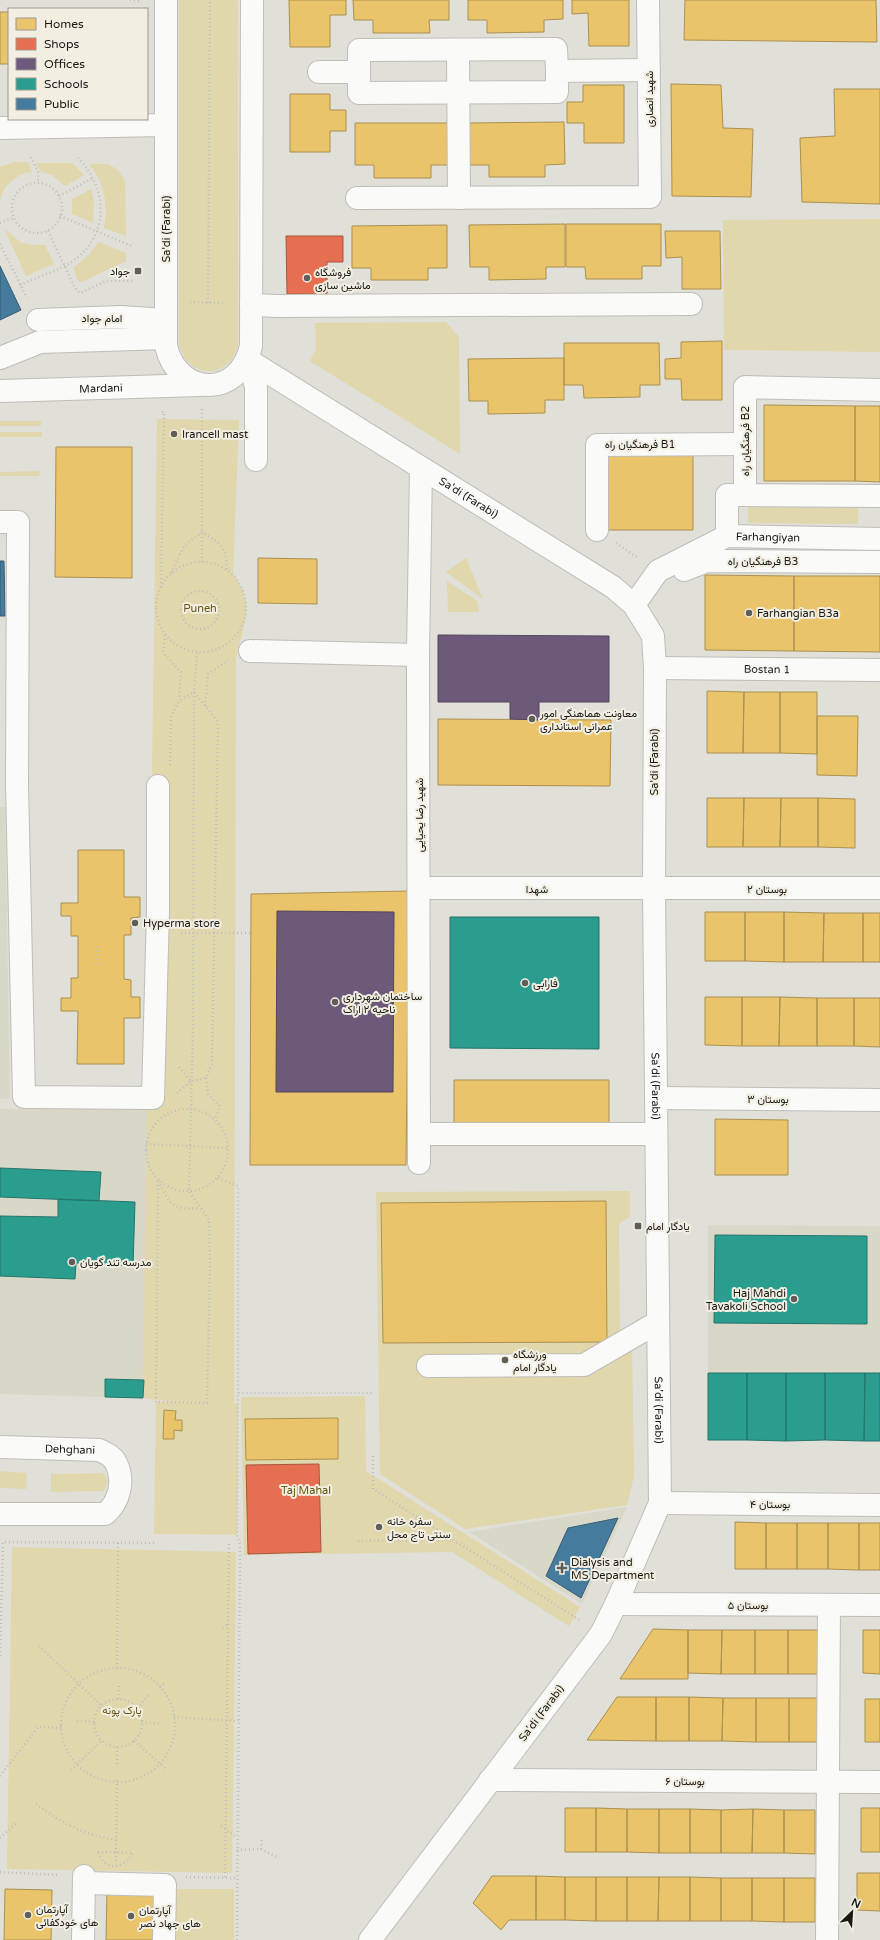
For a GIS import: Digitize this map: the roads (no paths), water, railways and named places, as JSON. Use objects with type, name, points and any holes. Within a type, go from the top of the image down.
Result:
[{"type":"street","name":"Sa'di (Farabi)","points":[[166,0],[166,329],[169,359],[177,371],[202,384]]},
{"type":"street","points":[[202,384],[216,384],[229,380],[240,371],[248,360],[251,346],[252,0]]},
{"type":"street","name":"شهید انصاری","points":[[459,198],[650,197],[648,0]]},
{"type":"street","points":[[556,49],[557,92],[359,93],[359,50],[458,50],[556,49]]},
{"type":"street","points":[[357,198],[459,198],[458,50]]},
{"type":"street","points":[[557,70],[649,70]]},
{"type":"street","points":[[319,72],[359,72]]},
{"type":"street","points":[[0,128],[166,125]]},
{"type":"street","points":[[251,304],[277,306],[691,304]]},
{"type":"street","name":"امام جواد","points":[[38,320],[113,317],[166,329]]},
{"type":"street","points":[[0,358],[40,342],[166,329]]},
{"type":"street","name":"Sa'di (Farabi)","points":[[248,360],[613,587],[634,605],[653,636],[655,668],[654,889],[660,1504],[616,1604],[601,1634],[370,1940]]},
{"type":"street","points":[[248,360],[256,387],[256,460]]},
{"type":"street","name":"Mardani","points":[[0,390],[202,384]]},
{"type":"street","name":"فرهنگیان راه B2","points":[[745,495],[745,387],[879,390]]},
{"type":"street","name":"فرهنگیان راه B1","points":[[597,530],[597,445],[745,444]]},
{"type":"street","name":"شهید رضا یحیایی","points":[[419,1163],[420,888],[418,655],[421,468]]},
{"type":"street","points":[[727,536],[727,495],[880,496]]},
{"type":"street","points":[[0,522],[18,522],[8,785],[24,1097],[153,1098],[158,932],[158,786]]},
{"type":"street","name":"Farhangiyan","points":[[634,605],[654,578],[727,536],[880,539]]},
{"type":"street","name":"فرهنگیان راه B3","points":[[654,578],[707,561],[880,562]]},
{"type":"street","points":[[239,650],[418,655]]},
{"type":"street","name":"Bostan 1","points":[[655,668],[880,670]]},
{"type":"street","name":"شهدا","points":[[420,888],[654,889]]},
{"type":"street","name":"بوستان ۲","points":[[654,889],[880,888]]},
{"type":"street","name":"بوستان ۳","points":[[656,1098],[880,1100]]},
{"type":"street","points":[[419,1134],[656,1134]]},
{"type":"street","points":[[428,1366],[584,1365],[658,1322]]},
{"type":"street","name":"Dehghani","points":[[0,1447],[99,1450],[108,1454],[116,1462],[120,1482],[118,1500],[105,1514],[0,1514]]},
{"type":"street","name":"بوستان ۴","points":[[660,1504],[880,1505]]},
{"type":"street","name":"بوستان ۵","points":[[616,1604],[880,1605]]},
{"type":"street","points":[[827,1940],[829,1605]]},
{"type":"street","name":"بوستان ۶","points":[[490,1780],[880,1782]]},
{"type":"street","points":[[83,1940],[84,1879],[166,1885],[164,1940]]},
{"type":"place","name":"جواد","points":[[138,271]]},
{"type":"place","name":"فروشگاه ماشین سازی","points":[[307,278]]},
{"type":"place","name":"Irancell mast","points":[[174,434]]},
{"type":"place","name":"Farhangian B3a","points":[[749,613]]},
{"type":"place","name":"معاونت هماهنگی امور عمرانی استانداری","points":[[532,719]]},
{"type":"place","name":"Hyperma store","points":[[135,923]]},
{"type":"place","name":"فارابی","points":[[525,983]]},
{"type":"place","name":"ساختمان شهرداری ناحیه ۲ اراک","points":[[335,1002]]},
{"type":"place","name":"یادگار امام","points":[[638,1226]]},
{"type":"place","name":"مدرسه تند گویان","points":[[72,1262]]},
{"type":"place","name":"Haj Mahdi Tavakoli School","points":[[794,1299]]},
{"type":"place","name":"ورزشگاه یادگار امام","points":[[505,1360]]},
{"type":"place","name":"سفره خانه سنتی تاج محل","points":[[379,1527]]},
{"type":"place","name":"Dialysis and MS Department","points":[[562,1568]]},
{"type":"place","name":"آپارتمان های خودکفائی","points":[[28,1915]]},
{"type":"place","name":"آپارتمان های جهاد نصر","points":[[131,1916]]},
{"type":"park label","name":"Puneh","points":[[200,608]]},
{"type":"park label","name":"Taj Mahal","points":[[306,1490]]},
{"type":"park label","name":"پارک پونه","points":[[122,1710]]}]
